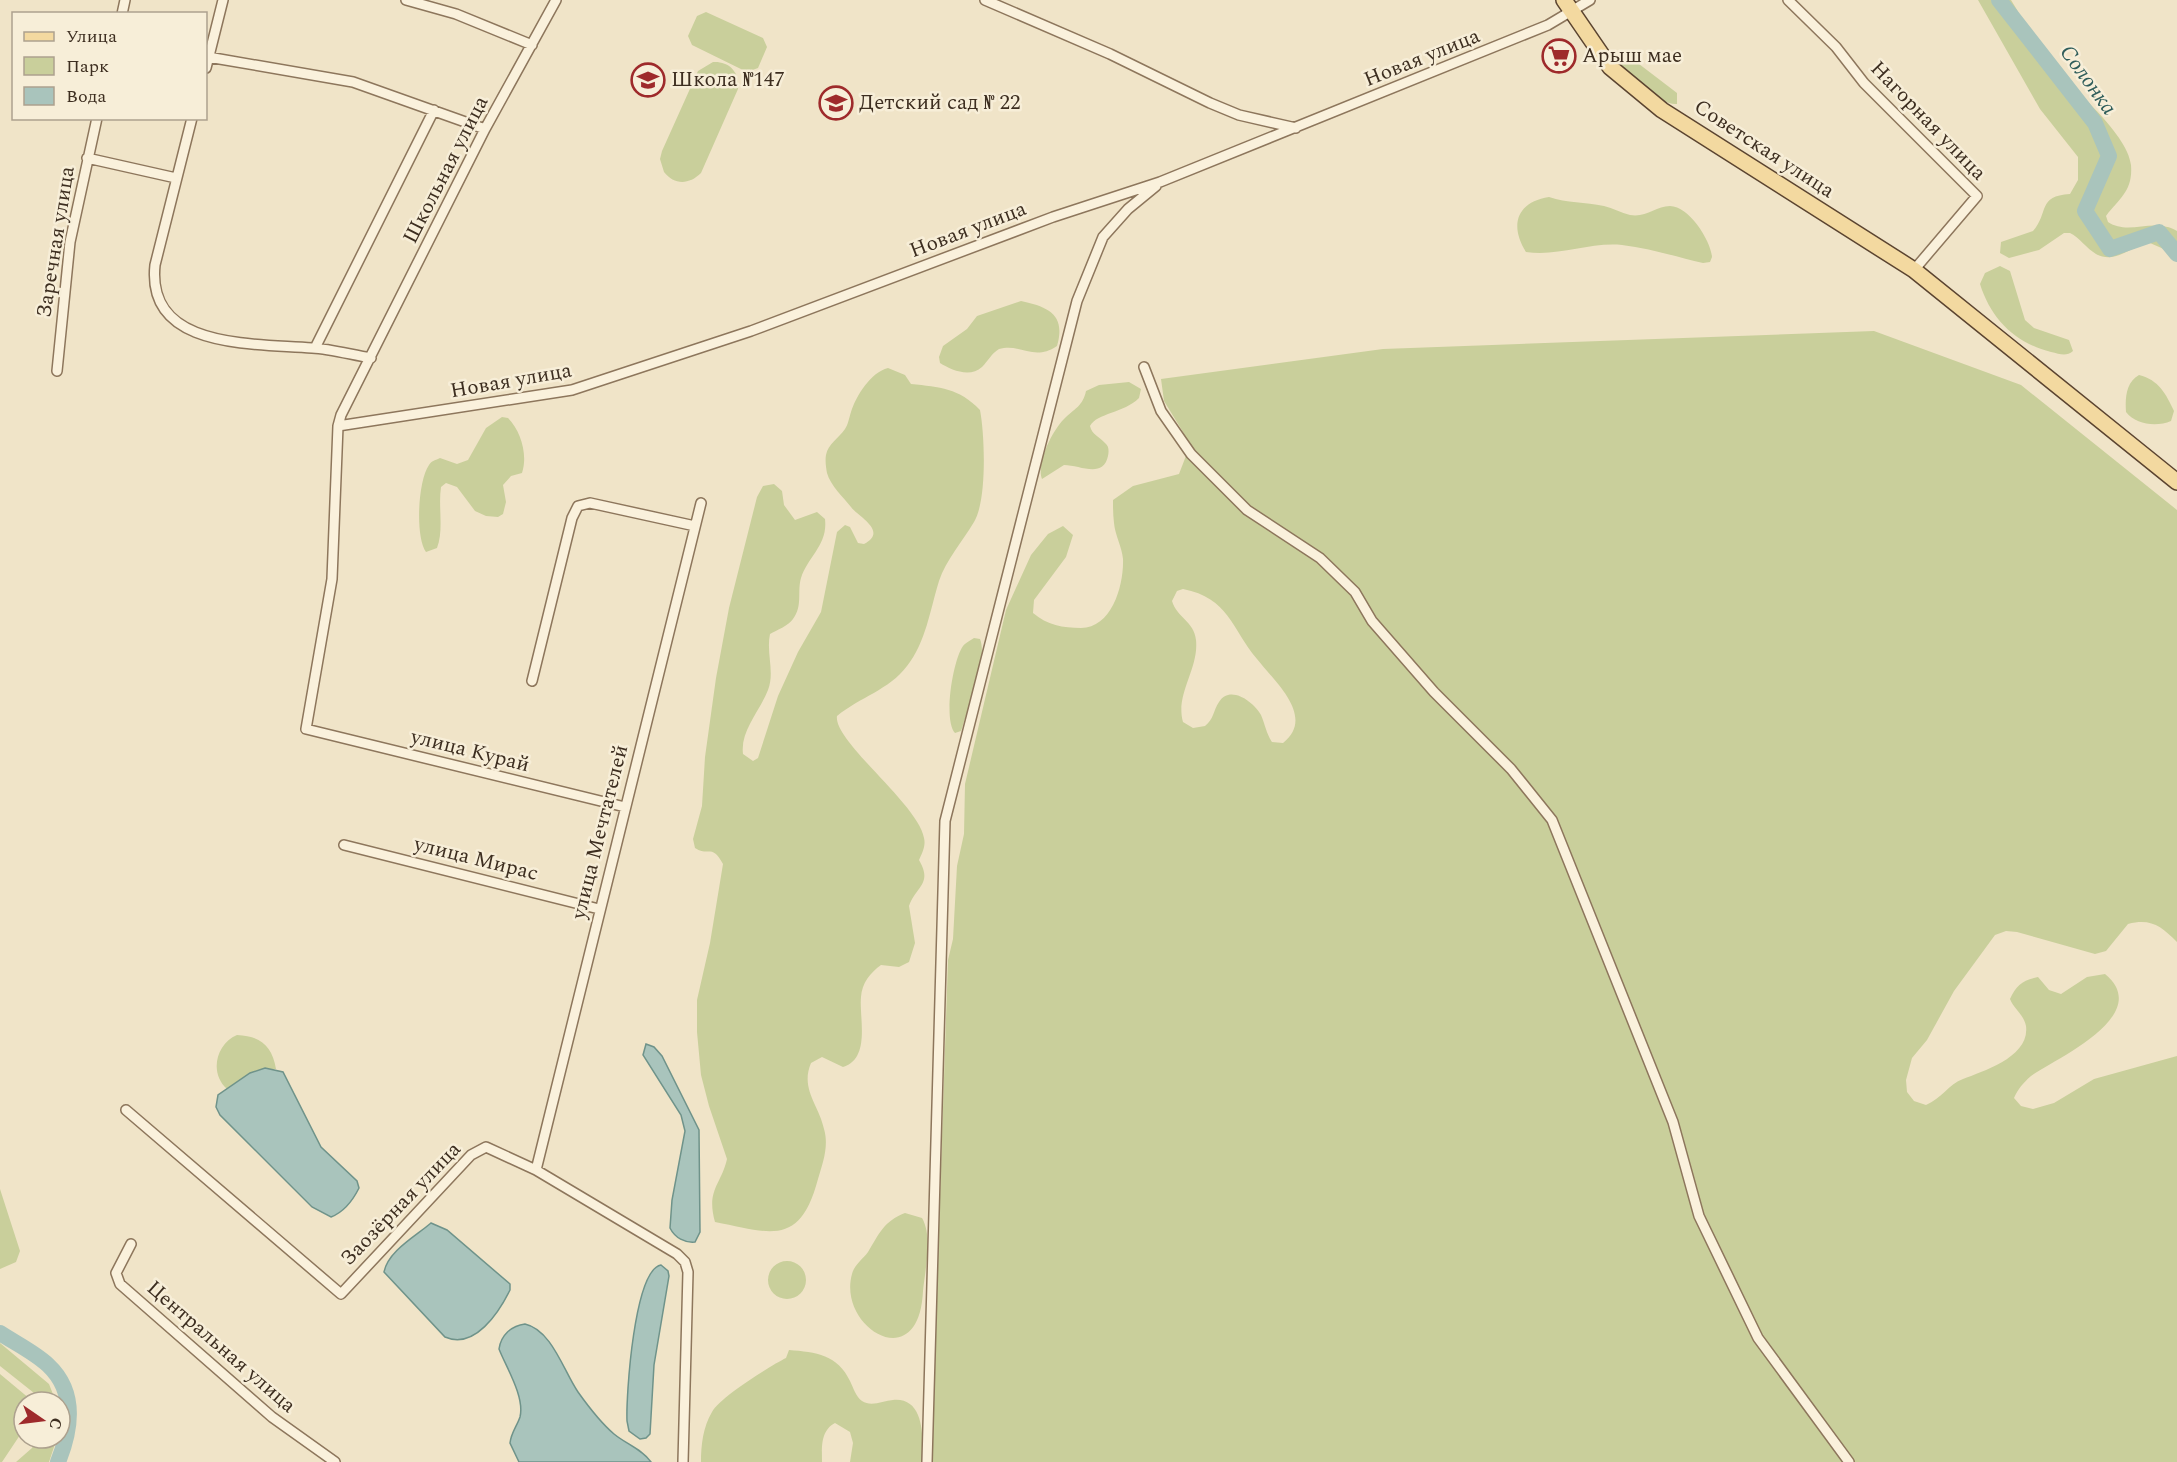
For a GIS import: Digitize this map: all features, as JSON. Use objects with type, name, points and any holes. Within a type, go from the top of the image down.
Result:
[{"type":"main road","name":"Советская улица","points":[[1567,5],[1610,68],[1629,85],[1662,110],[1914,270],[2177,482]]},
{"type":"street","points":[[207,62],[224,0]]},
{"type":"street","points":[[406,0],[456,14],[532,45]]},
{"type":"street","name":"Школьная улица","points":[[306,729],[332,579],[338,426],[345,403],[371,358],[485,129],[556,0]]},
{"type":"street","points":[[985,0],[1110,54],[1210,104],[1239,114],[1296,128]]},
{"type":"street","name":"Новая улица","points":[[338,426],[572,390],[751,331],[1053,217],[1160,182],[1548,25],[1567,5],[1590,0]]},
{"type":"street","name":"Нагорная улица","points":[[1788,0],[1836,46],[1864,83],[1977,196],[1914,270]]},
{"type":"street","points":[[208,57],[353,82],[485,129]]},
{"type":"street","points":[[315,348],[434,110]]},
{"type":"street","name":"Заречная улица","points":[[57,371],[70,242],[96,120]]},
{"type":"street","points":[[191,120],[155,265],[153,284],[161,309],[183,328],[219,338],[315,348],[371,358]]},
{"type":"street","points":[[87,158],[176,178]]},
{"type":"street","points":[[927,1462],[945,820],[1077,300],[1103,237],[1128,209],[1160,182]]},
{"type":"street","points":[[1144,367],[1161,411],[1191,454],[1247,510],[1320,558],[1355,592],[1372,621],[1434,692],[1511,769],[1552,820],[1673,1122],[1699,1215],[1758,1338],[1849,1462]]},
{"type":"street","points":[[532,681],[572,518],[578,506],[590,503],[695,526]]},
{"type":"street","name":"улица Мечтателей","points":[[536,1170],[701,503]]},
{"type":"street","name":"улица Курай","points":[[306,729],[625,807]]},
{"type":"street","name":"улица Мирас","points":[[344,845],[599,909]]},
{"type":"street","name":"Заозёрная улица","points":[[126,1110],[341,1294],[476,1150],[493,1148],[536,1170],[677,1254],[685,1262],[688,1272],[683,1462]]},
{"type":"street","name":"Центральная улица","points":[[131,1244],[116,1273],[120,1284],[272,1418],[335,1462]]},
{"type":"green space","points":[[1978,0],[2011,0],[2043,55],[2108,123],[2119,138],[2127,152],[2131,174],[2128,188],[2106,216],[2108,222],[2116,226],[2159,226],[2177,231],[2177,259],[2166,250],[2150,243],[2117,256],[2103,257],[2092,252],[2070,233],[2064,233],[2039,250],[2009,258],[2000,253],[2001,242],[2033,231],[2048,202],[2060,195],[2070,194],[2078,180],[2078,157],[2040,109]]},
{"type":"green space","points":[[706,12],[763,38],[767,47],[758,68],[747,72],[692,45],[688,36],[697,16]]},
{"type":"green space","points":[[1622,51],[1677,93],[1677,104],[1662,100],[1627,73],[1616,60]]},
{"type":"green space","points":[[713,62],[724,63],[732,69],[737,77],[738,89],[701,173],[692,180],[677,181],[664,172],[660,159],[662,151],[698,71]]},
{"type":"green space","points":[[1549,197],[1604,206],[1636,215],[1670,206],[1677,208],[1698,226],[1708,242],[1712,257],[1710,262],[1703,263],[1622,245],[1550,253],[1526,252],[1518,233],[1519,216],[1530,204]]},
{"type":"green space","points":[[2000,266],[2010,271],[2025,320],[2034,328],[2069,340],[2073,351],[2063,354],[2038,348],[2016,336],[1998,319],[1980,284],[1985,273]]},
{"type":"green space","points":[[1021,301],[1040,306],[1053,314],[1059,327],[1057,346],[1041,352],[1014,348],[999,349],[982,367],[972,372],[955,370],[940,363],[939,357],[943,346],[967,329],[977,316]]},
{"type":"green space","points":[[1874,331],[2021,385],[2177,510],[2177,942],[2161,928],[2143,922],[2128,924],[2106,951],[2095,954],[2017,932],[2006,931],[1995,935],[1954,991],[1927,1040],[1912,1058],[1906,1080],[1907,1092],[1914,1101],[1926,1105],[1958,1081],[1993,1067],[2013,1054],[2021,1046],[2026,1026],[2010,999],[2021,984],[2038,977],[2049,990],[2061,994],[2087,977],[2105,974],[2117,989],[2118,1005],[2110,1020],[2096,1034],[2026,1081],[2014,1098],[2021,1106],[2033,1109],[2054,1103],[2094,1079],[2177,1056],[2177,1462],[931,1462],[948,960],[953,939],[957,866],[964,834],[965,784],[1006,610],[1031,555],[1048,534],[1063,526],[1073,535],[1066,557],[1034,600],[1033,613],[1056,625],[1081,628],[1101,621],[1108,613],[1118,592],[1123,569],[1123,559],[1114,523],[1113,500],[1133,486],[1179,474],[1189,448],[1183,432],[1164,401],[1161,379],[1383,349]],"holes":[[[1183,589],[1210,599],[1228,616],[1248,647],[1289,700],[1294,711],[1295,722],[1292,733],[1283,743],[1272,742],[1258,710],[1248,700],[1235,695],[1224,697],[1219,702],[1205,726],[1193,728],[1183,722],[1182,701],[1194,661],[1196,640],[1192,628],[1174,607],[1172,601],[1177,591]]]},
{"type":"green space","points":[[888,368],[905,375],[911,384],[940,388],[964,397],[980,410],[983,436],[983,484],[978,512],[942,573],[919,647],[907,666],[892,681],[837,716],[839,727],[848,741],[908,809],[919,824],[924,838],[924,847],[919,860],[923,868],[924,880],[909,906],[915,943],[909,962],[899,967],[881,965],[865,983],[861,997],[862,1036],[857,1055],[852,1062],[843,1067],[822,1057],[811,1063],[808,1072],[809,1089],[822,1120],[826,1148],[811,1201],[802,1216],[792,1225],[781,1230],[752,1229],[715,1222],[713,1195],[727,1159],[701,1075],[697,1032],[697,1000],[710,943],[723,864],[713,852],[695,848],[693,839],[702,806],[705,757],[716,678],[729,608],[757,497],[763,486],[774,484],[782,491],[784,505],[795,520],[817,512],[825,519],[825,528],[821,543],[801,578],[796,614],[788,624],[770,634],[770,683],[765,698],[747,729],[743,746],[743,754],[753,761],[758,758],[778,696],[798,652],[821,612],[837,532],[845,525],[850,527],[858,543],[864,544],[871,539],[873,534],[869,524],[854,511],[831,482],[827,473],[826,457],[829,448],[846,427],[860,392],[870,379]]},
{"type":"green space","points":[[2139,375],[2152,380],[2165,393],[2174,411],[2171,421],[2147,424],[2135,420],[2126,412],[2126,396],[2129,386]]},
{"type":"green space","points":[[1129,382],[1141,389],[1139,398],[1126,407],[1098,418],[1090,426],[1108,447],[1105,463],[1096,469],[1064,465],[1042,479],[1041,465],[1050,439],[1059,424],[1080,404],[1086,391],[1099,385]]},
{"type":"green space","points":[[502,417],[508,418],[513,423],[524,451],[522,473],[511,476],[503,485],[506,502],[503,514],[498,517],[486,516],[475,511],[457,487],[446,483],[441,487],[441,526],[437,548],[426,552],[419,522],[420,495],[425,472],[432,462],[440,458],[457,464],[468,460],[486,428]]},
{"type":"green space","points":[[974,638],[980,639],[982,647],[980,669],[961,731],[955,733],[951,726],[950,716],[953,676],[959,653],[966,643]]},
{"type":"green space","points":[[237,1035],[259,1040],[264,1044],[272,1054],[276,1069],[250,1074],[227,1089],[218,1075],[217,1059],[224,1045]]},
{"type":"green space","points":[[0,1189],[20,1251],[16,1262],[0,1269]]},
{"type":"green space","points":[[905,1213],[922,1218],[928,1244],[918,1317],[908,1332],[895,1338],[880,1335],[867,1326],[856,1311],[851,1294],[852,1274],[883,1229],[892,1220]]},
{"type":"green space","points":[[787,1261],[794,1262],[800,1267],[805,1273],[805,1287],[800,1293],[794,1298],[787,1299],[780,1298],[774,1293],[769,1287],[768,1280],[769,1273],[774,1267],[780,1262]]},
{"type":"green space","points":[[0,1343],[49,1384],[51,1390],[30,1390],[0,1366]]},
{"type":"green space","points":[[789,1350],[817,1354],[833,1360],[845,1372],[858,1397],[866,1403],[893,1400],[904,1401],[912,1405],[917,1413],[922,1432],[922,1462],[850,1462],[853,1443],[850,1432],[835,1423],[824,1435],[822,1462],[701,1462],[702,1443],[712,1412],[725,1398],[746,1382],[786,1358]]},
{"type":"green space","points":[[0,1374],[19,1390],[12,1390],[12,1447],[0,1462]]},
{"type":"green space","points":[[30,1450],[53,1450],[49,1462],[16,1462]]},
{"type":"water","points":[[646,1044],[654,1047],[662,1056],[699,1130],[700,1232],[695,1242],[681,1239],[670,1228],[672,1200],[685,1131],[681,1115],[643,1055]]},
{"type":"water","points":[[265,1068],[283,1072],[321,1147],[357,1181],[359,1188],[351,1201],[344,1209],[331,1217],[312,1207],[220,1115],[216,1107],[218,1095],[250,1073]]},
{"type":"water","points":[[431,1223],[447,1230],[510,1284],[510,1290],[493,1318],[476,1334],[466,1338],[456,1340],[445,1337],[384,1272],[391,1257],[403,1244]]},
{"type":"water","points":[[661,1265],[668,1271],[669,1276],[654,1365],[650,1434],[640,1439],[629,1431],[627,1421],[630,1362],[638,1310],[644,1288],[652,1272]]},
{"type":"water","points":[[525,1324],[543,1334],[578,1392],[600,1420],[614,1434],[651,1462],[519,1462],[510,1443],[520,1417],[520,1400],[499,1349],[502,1339],[508,1332]]},
{"type":"waterway","name":"Солонка","points":[[1999,0],[2095,123],[2109,156],[2085,211],[2110,249],[2159,232],[2177,254]]},
{"type":"waterway","name":"Солонка","points":[[0,1333],[43,1360],[64,1387],[69,1412],[66,1437],[58,1462]]},
{"type":"place","name":"Арыш мае","points":[[1559,56]]},
{"type":"place","name":"Школа №147","points":[[648,80]]},
{"type":"place","name":"Детский сад № 22","points":[[836,103]]}]
